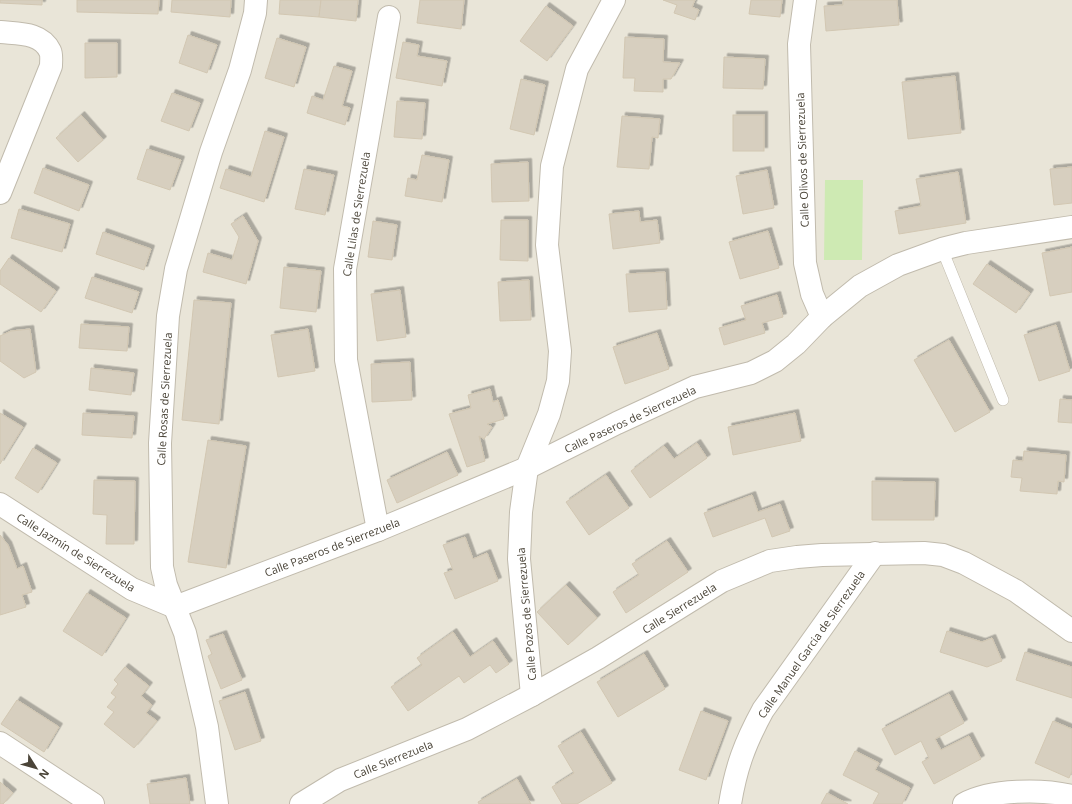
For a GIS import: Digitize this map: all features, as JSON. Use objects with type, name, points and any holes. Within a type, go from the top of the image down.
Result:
[{"type":"street","name":"Calle Rosas de Sierrezuela","points":[[217,804],[207,727],[185,633],[166,585],[162,559],[160,443],[168,316],[176,269],[211,152],[240,70],[255,14],[256,0]]},
{"type":"street","name":"Calle Pozos de Sierrezuela","points":[[532,695],[519,559],[521,512],[527,468],[549,414],[558,381],[560,351],[547,245],[552,166],[577,69],[614,0]]},
{"type":"street","name":"Calle Olivos de Sierrezuela","points":[[805,0],[799,44],[805,263],[812,294],[822,317]]},
{"type":"street","name":"Calle Lilas de Sierrezuela","points":[[378,530],[346,360],[345,269],[389,17]]},
{"type":"street","points":[[0,32],[36,36],[45,43],[51,52],[51,66],[0,193]]},
{"type":"street","name":"Calle Paseros de Sierrezuela","points":[[175,606],[378,530],[527,468],[617,423],[695,387],[751,373],[775,361],[796,344],[822,317],[860,286],[898,265],[942,249],[966,243],[1072,227]]},
{"type":"street","name":"Calle Jazmín de Sierrezuela","points":[[0,504],[132,589],[175,606]]},
{"type":"street","name":"Calle Sierrezuela","points":[[301,804],[340,780],[467,728],[532,695],[598,658],[722,581],[770,561],[822,555],[924,553],[943,555],[964,563],[1016,591],[1072,631]]},
{"type":"street","name":"Calle Manuel Garcia de Sierrezuela","points":[[730,804],[740,758],[750,733],[763,710],[875,554]]},
{"type":"street","points":[[0,743],[92,804]]},
{"type":"street","points":[[964,804],[997,794],[1030,791],[1072,796]]},
{"type":"lane","points":[[942,249],[1003,400]]},
{"type":"shaded area","points":[[0,0],[1072,0],[1072,804],[0,804]]},
{"type":"green space","points":[[825,180],[863,180],[862,260],[824,260]]},
{"type":"building","points":[[0,0],[42,0],[42,5],[0,3]]},
{"type":"building","points":[[77,0],[159,0],[158,14],[77,12]]},
{"type":"building","points":[[172,0],[231,0],[230,17],[171,12]]},
{"type":"building","points":[[280,0],[321,0],[319,17],[279,14]]},
{"type":"building","points":[[321,0],[358,0],[356,21],[319,17]]},
{"type":"building","points":[[420,0],[464,0],[461,29],[417,23]]},
{"type":"building","points":[[663,0],[695,0],[692,7],[699,10],[695,20],[674,13],[677,5]]},
{"type":"building","points":[[751,0],[782,0],[780,17],[749,14]]},
{"type":"building","points":[[843,0],[897,0],[899,25],[826,31],[824,6],[843,5]]},
{"type":"building","points":[[546,6],[573,26],[547,61],[520,41]]},
{"type":"building","points":[[188,35],[217,45],[207,73],[179,63]]},
{"type":"building","points":[[625,37],[664,39],[663,62],[680,63],[671,79],[663,79],[663,92],[634,91],[635,78],[623,78]]},
{"type":"building","points":[[277,38],[306,47],[294,87],[265,78]]},
{"type":"building","points":[[403,42],[419,45],[417,56],[447,61],[442,86],[396,78]]},
{"type":"building","points":[[85,43],[117,43],[117,77],[85,78]]},
{"type":"building","points":[[724,57],[765,59],[763,89],[723,88]]},
{"type":"building","points":[[334,66],[352,71],[342,106],[350,108],[345,125],[307,113],[312,96],[323,100]]},
{"type":"building","points":[[955,76],[961,133],[908,139],[902,82]]},
{"type":"building","points":[[521,79],[545,85],[534,135],[510,129]]},
{"type":"building","points":[[172,93],[200,103],[189,131],[161,121]]},
{"type":"building","points":[[397,101],[425,103],[422,139],[394,137]]},
{"type":"building","points":[[81,115],[103,140],[78,162],[56,138]]},
{"type":"building","points":[[733,115],[764,115],[764,151],[733,151]]},
{"type":"building","points":[[622,116],[660,119],[658,138],[652,137],[649,169],[617,167]]},
{"type":"building","points":[[265,131],[284,137],[264,202],[220,188],[226,169],[251,177]]},
{"type":"building","points":[[147,149],[181,160],[170,190],[137,179]]},
{"type":"building","points":[[422,155],[449,160],[442,202],[405,196],[408,178],[417,180]]},
{"type":"building","points":[[528,162],[529,201],[492,202],[491,164]]},
{"type":"building","points":[[1072,167],[1072,203],[1054,205],[1050,169]]},
{"type":"building","points":[[43,168],[89,185],[79,211],[34,193]]},
{"type":"building","points":[[304,169],[334,175],[325,215],[295,209]]},
{"type":"building","points":[[767,170],[774,208],[743,214],[736,176]]},
{"type":"building","points":[[958,172],[966,223],[899,234],[895,211],[921,206],[916,179]]},
{"type":"building","points":[[19,209],[70,224],[62,252],[11,238]]},
{"type":"building","points":[[639,211],[640,222],[657,220],[660,243],[613,249],[609,214]]},
{"type":"building","points":[[243,216],[258,241],[246,284],[203,272],[208,253],[232,260],[239,237],[231,224]]},
{"type":"building","points":[[501,220],[528,220],[528,261],[500,260]]},
{"type":"building","points":[[373,221],[397,225],[392,260],[368,257]]},
{"type":"building","points":[[768,231],[779,268],[740,279],[729,242]]},
{"type":"building","points":[[103,232],[151,249],[144,270],[96,254]]},
{"type":"building","points":[[1072,247],[1072,292],[1050,296],[1042,253]]},
{"type":"building","points":[[9,258],[56,291],[41,312],[0,284],[0,271]]},
{"type":"building","points":[[987,264],[1030,293],[1016,313],[973,284]]},
{"type":"building","points":[[284,267],[321,271],[316,312],[280,308]]},
{"type":"building","points":[[665,272],[667,309],[629,312],[626,274]]},
{"type":"building","points":[[92,277],[139,292],[132,313],[85,298]]},
{"type":"building","points":[[529,280],[531,320],[500,321],[498,282]]},
{"type":"building","points":[[400,290],[406,337],[377,341],[371,294]]},
{"type":"building","points":[[777,295],[783,317],[762,323],[765,333],[724,345],[719,328],[746,320],[741,306]]},
{"type":"building","points":[[194,300],[231,303],[219,424],[182,420]]},
{"type":"building","points":[[81,324],[129,327],[127,351],[79,348]]},
{"type":"building","points":[[1056,325],[1070,371],[1039,381],[1024,335]]},
{"type":"building","points":[[30,329],[36,372],[24,378],[0,361],[0,336],[11,331]]},
{"type":"building","points":[[308,329],[315,371],[278,377],[271,335]]},
{"type":"building","points":[[657,333],[669,369],[625,384],[613,347]]},
{"type":"building","points":[[949,340],[990,412],[955,432],[914,360]]},
{"type":"building","points":[[410,362],[412,400],[372,402],[371,364]]},
{"type":"building","points":[[91,368],[134,373],[131,395],[89,390]]},
{"type":"building","points":[[490,389],[493,402],[498,400],[504,419],[487,424],[492,427],[484,439],[479,436],[485,461],[467,467],[449,414],[471,408],[468,395]]},
{"type":"building","points":[[1060,399],[1072,400],[1072,423],[1058,422]]},
{"type":"building","points":[[0,413],[23,427],[0,464]]},
{"type":"building","points":[[83,413],[134,416],[132,438],[82,435]]},
{"type":"building","points":[[795,413],[801,441],[733,455],[728,427]]},
{"type":"building","points":[[208,440],[246,446],[226,568],[188,562]]},
{"type":"building","points":[[697,443],[707,458],[650,498],[631,471],[664,446],[674,459]]},
{"type":"building","points":[[33,448],[57,463],[38,493],[15,478]]},
{"type":"building","points":[[1024,451],[1066,455],[1064,482],[1058,481],[1057,494],[1020,491],[1022,478],[1011,477],[1013,460],[1023,461]]},
{"type":"building","points":[[447,452],[458,475],[397,503],[387,480]]},
{"type":"building","points":[[606,475],[629,508],[589,535],[566,502]]},
{"type":"building","points":[[94,480],[135,481],[134,544],[106,544],[107,515],[93,514]]},
{"type":"building","points":[[872,481],[935,482],[934,520],[872,520]]},
{"type":"building","points":[[752,495],[758,512],[780,504],[790,531],[772,537],[765,518],[713,537],[704,513]]},
{"type":"building","points":[[0,535],[8,545],[17,569],[23,566],[32,592],[22,595],[26,607],[0,615]]},
{"type":"building","points":[[465,537],[473,559],[487,553],[498,581],[455,599],[444,573],[453,570],[443,545]]},
{"type":"building","points":[[667,541],[688,572],[626,613],[613,592],[639,575],[632,564]]},
{"type":"building","points":[[566,585],[597,618],[568,645],[537,612]]},
{"type":"building","points":[[87,593],[126,618],[102,656],[63,631]]},
{"type":"building","points":[[947,631],[982,642],[992,638],[1002,661],[987,667],[940,652]]},
{"type":"building","points":[[453,632],[470,657],[493,641],[509,664],[496,673],[490,665],[464,683],[459,676],[408,711],[391,687],[422,665],[417,658]]},
{"type":"building","points":[[223,634],[242,680],[221,689],[208,656],[212,654],[206,640]]},
{"type":"building","points":[[1025,652],[1072,667],[1072,698],[1016,680]]},
{"type":"building","points":[[644,654],[665,689],[618,717],[597,682]]},
{"type":"building","points":[[125,667],[149,686],[141,696],[152,705],[146,713],[157,721],[134,748],[104,724],[114,712],[107,707],[116,697],[111,693],[118,684],[114,680]]},
{"type":"building","points":[[245,692],[261,741],[235,750],[219,701]]},
{"type":"building","points":[[949,694],[964,723],[935,739],[941,750],[969,736],[981,759],[934,784],[922,762],[929,758],[921,741],[895,755],[882,729]]},
{"type":"building","points":[[17,700],[59,727],[44,752],[1,724]]},
{"type":"building","points":[[701,711],[728,721],[706,780],[679,770]]},
{"type":"building","points":[[1053,721],[1072,729],[1072,771],[1069,778],[1035,763]]},
{"type":"building","points":[[581,732],[612,783],[577,804],[562,804],[552,787],[574,773],[558,746]]},
{"type":"building","points":[[855,751],[879,763],[875,770],[910,788],[902,804],[873,804],[879,793],[843,775]]},
{"type":"building","points":[[186,778],[190,804],[150,804],[147,784]]},
{"type":"building","points":[[517,779],[531,804],[479,804],[478,802]]},
{"type":"building","points":[[0,782],[13,793],[3,804],[0,804]]},
{"type":"building","points":[[827,793],[848,804],[821,804]]}]
